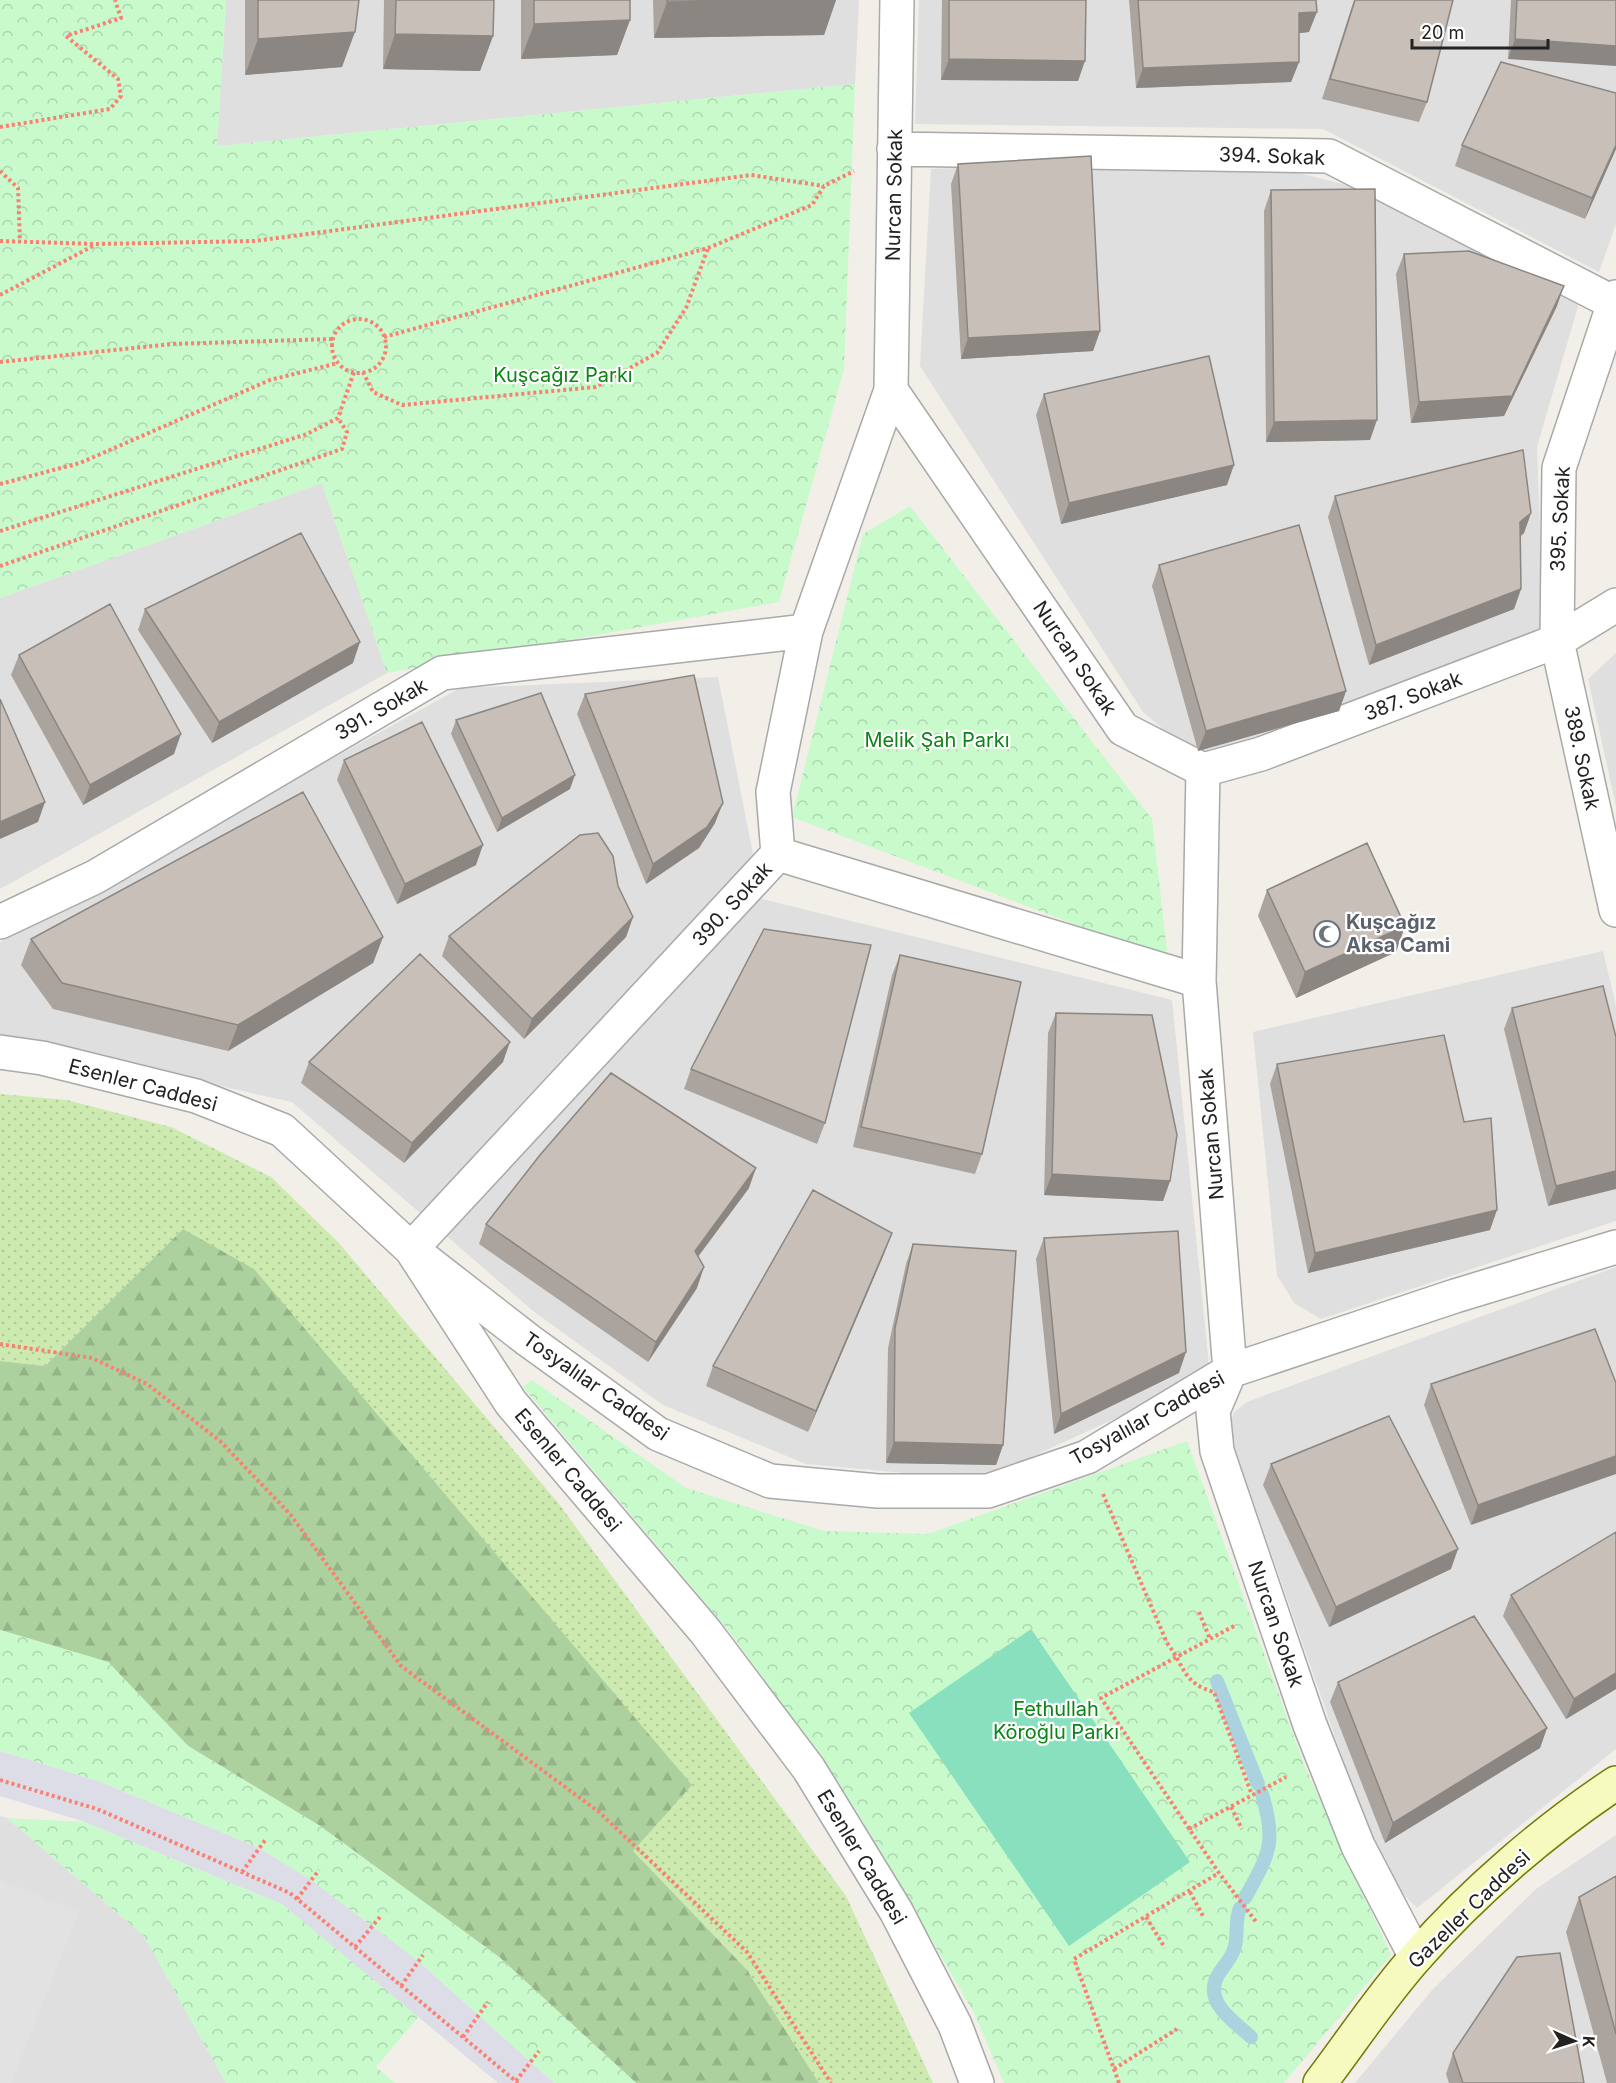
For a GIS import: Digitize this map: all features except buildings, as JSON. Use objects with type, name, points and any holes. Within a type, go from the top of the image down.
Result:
[{"type":"street","name":"Nurcan Sokak","points":[[778,854],[773,792],[806,631],[891,390],[897,0]]},
{"type":"street","name":"394. Sokak","points":[[894,149],[1329,156],[1615,300]]},
{"type":"street","name":"395. Sokak","points":[[1557,641],[1560,468],[1615,300]]},
{"type":"street","name":"Nurcan Sokak","points":[[891,390],[1124,729],[1203,771],[1198,981],[1230,1371],[1213,1411],[1217,1451],[1328,1769],[1358,1846],[1416,1957]]},
{"type":"street","name":"387. Sokak","points":[[1203,771],[1262,754],[1557,641],[1616,605]]},
{"type":"street","name":"391. Sokak","points":[[0,922],[95,877],[442,673],[806,631]]},
{"type":"street","name":"389. Sokak","points":[[1557,641],[1616,910]]},
{"type":"street","name":"390. Sokak","points":[[411,1249],[778,854],[1198,981]]},
{"type":"street","name":"Esenler Caddesi","points":[[0,1052],[42,1058],[196,1096],[282,1130],[411,1249],[511,1403],[705,1631],[809,1769],[896,1911],[955,2025],[977,2083]]},
{"type":"street","name":"Tosyalılar Caddesi","points":[[411,1249],[528,1340],[658,1434],[770,1481],[878,1491],[988,1491],[1087,1457],[1230,1371],[1455,1296],[1616,1247]]},
{"type":"street","name":"Gazeller Caddesi","points":[[1320,2083],[1416,1957],[1475,1899],[1570,1813],[1616,1783]]},
{"type":"path","points":[[0,127],[110,109],[121,96],[118,79],[66,36],[120,18],[115,0]]},
{"type":"path","points":[[384,337],[708,248],[812,204],[824,186],[894,149]]},
{"type":"path","points":[[0,171],[18,188],[21,242]]},
{"type":"path","points":[[0,241],[97,244],[255,242],[752,175],[824,186]]},
{"type":"path","points":[[0,295],[97,244]]},
{"type":"path","points":[[363,372],[373,392],[402,405],[596,387],[657,353],[686,309],[708,248]]},
{"type":"path","points":[[357,319],[374,324],[384,337],[384,355],[371,369],[363,372],[354,372],[338,363],[332,347],[333,339],[342,324],[357,319]]},
{"type":"path","points":[[0,363],[172,344],[333,339]]},
{"type":"path","points":[[0,484],[80,463],[270,380],[338,363]]},
{"type":"path","points":[[0,531],[307,434],[338,418],[354,372]]},
{"type":"path","points":[[0,566],[342,448],[347,432],[338,418]]},
{"type":"path","points":[[0,1344],[92,1358],[147,1383],[220,1441],[290,1514],[401,1666],[599,1812],[747,1952],[831,2083]]},
{"type":"path","points":[[1099,1484],[1167,1643],[1178,1656],[1186,1678],[1193,1685],[1214,1692],[1252,1796]]},
{"type":"path","points":[[1199,1612],[1210,1639]]},
{"type":"path","points":[[1240,1622],[1101,1698],[1220,1873],[1257,1923]]},
{"type":"path","points":[[1189,1828],[1296,1772]]},
{"type":"path","points":[[0,1780],[97,1809],[290,1893],[517,2082],[539,2051]]},
{"type":"path","points":[[1231,1807],[1242,1829]]},
{"type":"path","points":[[242,1872],[266,1839]]},
{"type":"path","points":[[297,1899],[319,1870]]},
{"type":"path","points":[[1119,2083],[1074,1959],[1220,1873]]},
{"type":"path","points":[[1190,1892],[1203,1916]]},
{"type":"path","points":[[355,1947],[380,1917]]},
{"type":"path","points":[[1146,1917],[1165,1948]]},
{"type":"path","points":[[401,1986],[423,1954]]},
{"type":"path","points":[[463,2037],[488,2002]]},
{"type":"path","points":[[1114,2069],[1177,2029]]},
{"type":"shaded area","points":[[226,0],[859,0],[855,84],[217,146]]},
{"type":"shaded area","points":[[919,0],[1616,0],[1616,224],[1599,272],[1323,129],[915,124]]},
{"type":"shaded area","points":[[1084,162],[1290,171],[1367,190],[1581,296],[1537,447],[1544,639],[1198,759],[1143,712],[920,366],[931,169]]},
{"type":"shaded area","points":[[322,483],[387,673],[0,889],[0,598]]},
{"type":"shaded area","points":[[1616,653],[1616,806],[1588,679]]},
{"type":"shaded area","points":[[718,677],[762,899],[1172,1000],[1210,1375],[981,1480],[806,1464],[663,1405],[533,1311],[292,1102],[0,1038],[0,942],[460,688]]},
{"type":"shaded area","points":[[1603,951],[1616,1006],[1616,1221],[1321,1319],[1294,1303],[1277,1275],[1253,1032]]},
{"type":"shaded area","points":[[1616,1267],[1616,1749],[1417,1908],[1394,1885],[1371,1840],[1228,1429],[1234,1412],[1247,1402]]},
{"type":"shaded area","points":[[0,1751],[98,1781],[259,1848],[311,1880],[418,1961],[554,2083],[498,2083],[282,1904],[85,1822],[0,1796]]},
{"type":"shaded area","points":[[0,1816],[7,1818],[144,1936],[226,2083],[0,2083]]},
{"type":"shaded area","points":[[1616,1835],[1616,2083],[1355,2083],[1433,1989],[1536,1889]]},
{"type":"shaded area","points":[[0,1880],[79,1912],[11,2083],[0,2083]]},
{"type":"green space","name":"Kuşcağız Parkı","points":[[0,0],[226,0],[217,146],[855,84],[844,369],[779,602],[387,673],[322,483],[0,598]]},
{"type":"green space","name":"Melik Şah Parkı","points":[[910,506],[1152,819],[1167,951],[1148,952],[792,817],[863,534]]},
{"type":"green space","points":[[0,1094],[67,1100],[171,1127],[271,1177],[339,1243],[559,1504],[846,1896],[933,2083],[819,2083],[747,1970],[632,1851],[692,1785],[183,1229],[45,1366],[0,1361]]},
{"type":"green space","points":[[183,1229],[254,1269],[692,1785],[633,1851],[747,1970],[819,2083],[636,2083],[499,1957],[320,1826],[188,1746],[108,1662],[0,1630],[0,1361],[45,1366]]},
{"type":"green space","name":"Fethullah Köroğlu Parkı","points":[[532,1380],[686,1488],[824,1531],[928,1534],[1187,1441],[1305,1767],[1391,1955],[1284,2083],[1004,2083],[974,2013],[857,1812],[729,1631],[523,1387]]},
{"type":"green space","points":[[1031,1629],[1190,1862],[1069,1946],[909,1713]]},
{"type":"green space","points":[[0,1630],[108,1662],[188,1746],[320,1826],[499,1957],[636,2083],[554,2083],[418,1961],[311,1880],[259,1848],[98,1781],[0,1751]]},
{"type":"green space","points":[[7,1818],[85,1822],[282,1904],[419,2016],[376,2067],[395,2083],[226,2083],[144,1936]]},
{"type":"waterway","points":[[1217,1681],[1258,1784]]},
{"type":"waterway","points":[[1245,1898],[1265,1859],[1270,1837],[1267,1811],[1262,1794]]},
{"type":"waterway","points":[[1240,1908],[1231,1957],[1217,1977],[1214,1986],[1215,1995],[1223,2011],[1251,2037]]},
{"type":"place","name":"Kuşcağız Aksa Cami","points":[[1327,934]]}]
